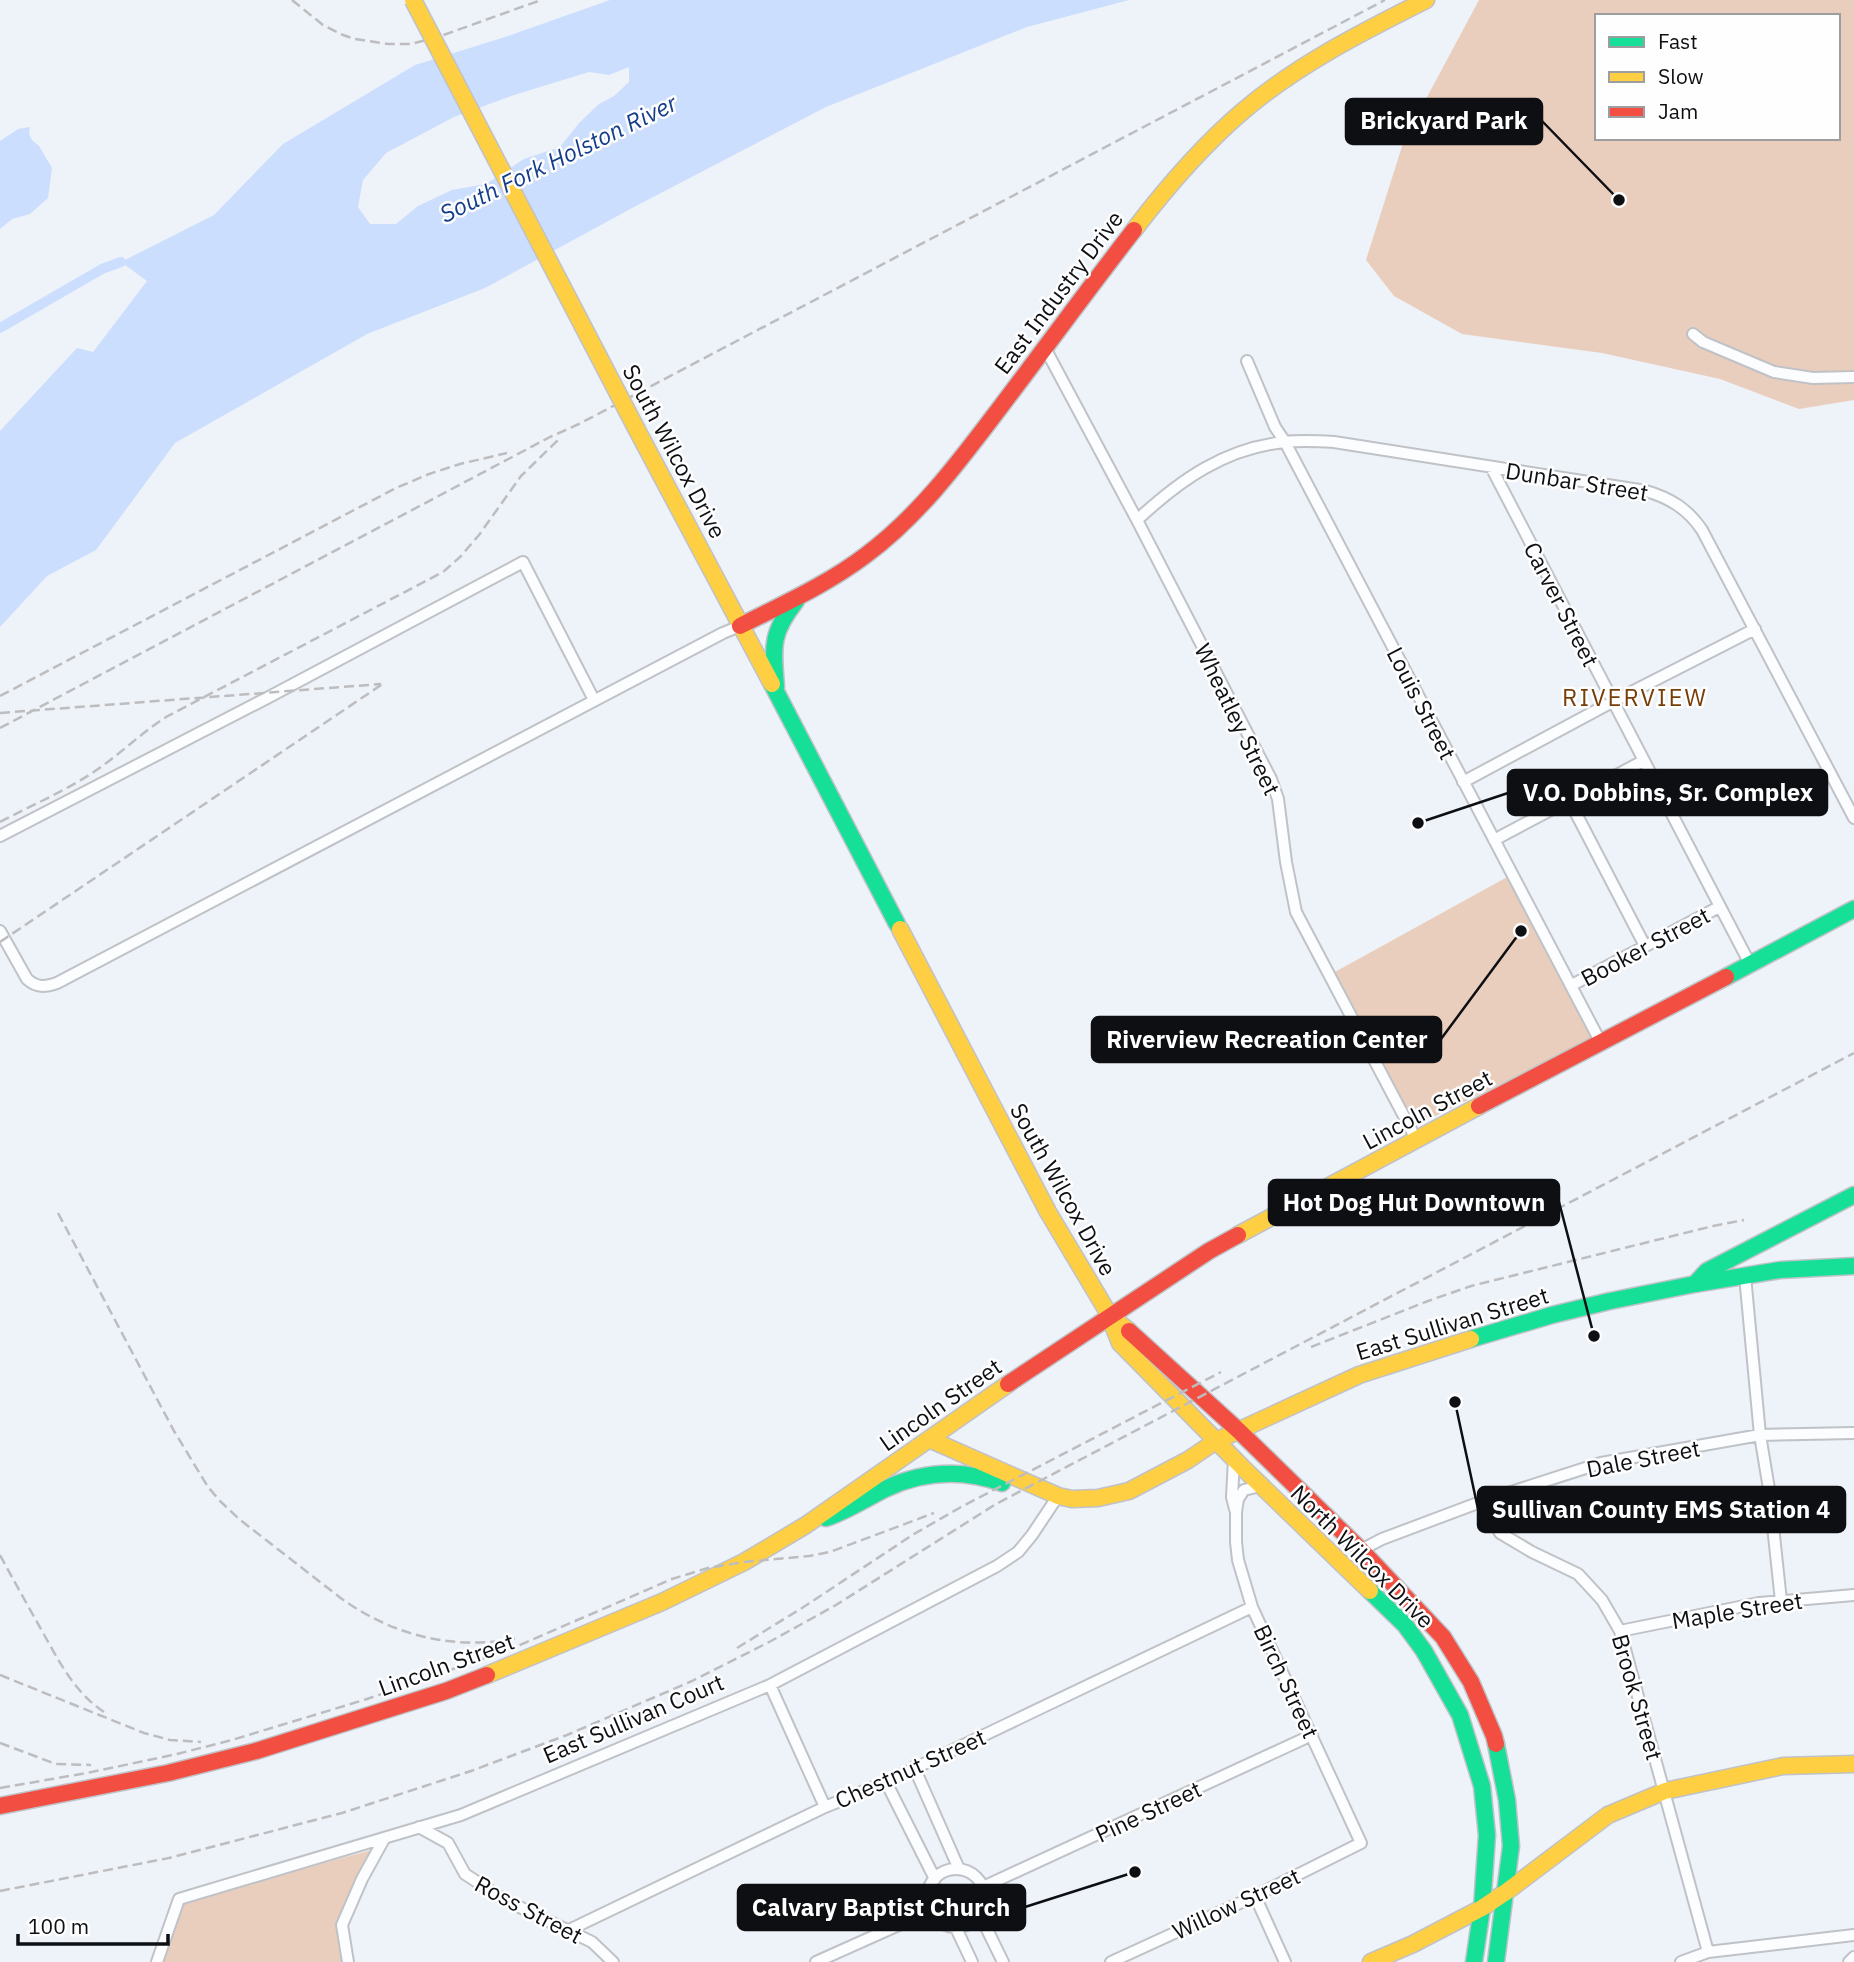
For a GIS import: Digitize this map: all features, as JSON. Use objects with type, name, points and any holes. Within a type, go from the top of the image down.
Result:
[{"type":"main road","name":"South Wilcox Drive","points":[[413,0],[1048,1212],[1110,1316],[1140,1339],[1239,1431]]},
{"type":"main road","name":"East Industry Drive","points":[[740,626],[829,580],[866,555],[898,528],[954,467],[1157,200],[1191,161],[1244,111],[1307,66],[1426,0]]},
{"type":"main road","points":[[777,696],[773,647],[775,630],[782,617],[802,594]]},
{"type":"main road","name":"Lincoln Street","points":[[0,1806],[125,1783],[233,1757],[372,1716],[520,1662],[662,1602],[744,1562],[806,1525],[1209,1251],[1854,909]]},
{"type":"main road","points":[[1695,1284],[1707,1271],[1854,1195]]},
{"type":"main road","name":"East Sullivan Street","points":[[1239,1431],[1359,1375],[1552,1315],[1695,1284],[1780,1270],[1854,1266]]},
{"type":"main road","name":"North Wilcox Drive","points":[[1110,1316],[1120,1343],[1234,1459],[1405,1625],[1444,1685],[1460,1715],[1482,1786],[1487,1835],[1482,1908],[1474,1962]]},
{"type":"main road","points":[[806,1525],[837,1515],[891,1486],[948,1472],[967,1473],[995,1480],[1035,1495],[1072,1499],[1098,1498],[1129,1490],[1239,1431]]},
{"type":"main road","name":"North Wilcox Drive","points":[[1239,1431],[1361,1550],[1443,1637],[1467,1675],[1494,1736],[1507,1800],[1511,1846],[1497,1957]]},
{"type":"main road","points":[[929,1439],[1058,1496]]},
{"type":"main road","points":[[1340,1560],[1361,1550]]},
{"type":"main road","points":[[1444,1685],[1467,1675]]},
{"type":"main road","points":[[1371,1962],[1413,1944],[1482,1908],[1608,1815],[1665,1791],[1783,1766],[1854,1764]]},
{"type":"main road","points":[[1487,1835],[1493,1872],[1506,1892]]},
{"type":"main road","points":[[1482,1908],[1494,1927],[1497,1957]]},
{"type":"street","points":[[1693,334],[1703,342],[1774,372],[1813,378],[1854,377]]},
{"type":"street","name":"Wheatley Street","points":[[1045,348],[1271,779],[1278,799],[1296,912],[1416,1139]]},
{"type":"street","name":"Louis Street","points":[[1247,361],[1275,427],[1601,1043]]},
{"type":"street","name":"Dunbar Street","points":[[1137,520],[1187,477],[1223,458],[1285,442],[1334,442],[1646,491],[1672,500],[1694,519],[1854,818]]},
{"type":"street","name":"Carver Street","points":[[1491,467],[1750,964]]},
{"type":"street","points":[[0,836],[257,704],[523,562],[594,700]]},
{"type":"street","points":[[0,931],[32,984],[39,987],[57,983],[740,626]]},
{"type":"street","points":[[1463,782],[1755,629]]},
{"type":"street","points":[[1494,840],[1643,761]]},
{"type":"street","points":[[1569,800],[1646,946]]},
{"type":"street","name":"Booker Street","points":[[1572,985],[1719,907]]},
{"type":"street","points":[[1745,1276],[1760,1435],[1769,1489],[1781,1601]]},
{"type":"street","name":"Dale Street","points":[[1361,1550],[1382,1539],[1483,1501],[1601,1463],[1760,1435],[1854,1433]]},
{"type":"street","name":"Birch Street","points":[[1234,1459],[1232,1497],[1236,1512],[1238,1560],[1252,1607],[1362,1843]]},
{"type":"street","points":[[1236,1512],[1238,1499],[1244,1490],[1263,1487]]},
{"type":"street","name":"East Sullivan Court","points":[[157,1962],[179,1899],[461,1815],[770,1685],[997,1566],[1018,1552],[1058,1496]]},
{"type":"street","name":"Brook Street","points":[[1483,1501],[1500,1533],[1531,1552],[1578,1574],[1602,1600],[1620,1631],[1708,1952]]},
{"type":"street","name":"Maple Street","points":[[1620,1631],[1759,1603],[1854,1595]]},
{"type":"street","name":"Chestnut Street","points":[[569,1930],[1252,1607]]},
{"type":"street","points":[[770,1685],[825,1807]]},
{"type":"street","name":"Pine Street","points":[[983,1887],[1312,1735]]},
{"type":"street","points":[[914,1767],[959,1869]]},
{"type":"street","points":[[886,1782],[935,1879]]},
{"type":"street","name":"Ross Street","points":[[419,1826],[448,1843],[465,1874],[503,1899],[592,1942],[613,1962]]},
{"type":"street","points":[[348,1962],[342,1925],[384,1839]]},
{"type":"street","name":"Willow Street","points":[[1111,1962],[1362,1843]]},
{"type":"street","points":[[959,1869],[974,1875],[983,1887],[984,1907],[974,1922],[956,1928],[940,1923],[930,1911],[928,1894],[935,1879],[942,1873],[959,1869]]},
{"type":"street","points":[[1255,1896],[1285,1962]]},
{"type":"street","points":[[816,1962],[930,1911]]},
{"type":"street","points":[[980,1916],[1003,1962]]},
{"type":"street","points":[[956,1928],[972,1962]]},
{"type":"street","points":[[1681,1962],[1708,1952],[1854,1935]]},
{"type":"street","points":[[1849,1962],[1854,1956]]},
{"type":"shaded area","points":[[1479,0],[1854,0],[1854,400],[1799,409],[1720,379],[1602,353],[1462,334],[1394,296],[1366,260],[1404,140]]},
{"type":"shaded area","points":[[1509,876],[1592,1039],[1415,1126],[1333,973]]},
{"type":"shaded area","points":[[379,1848],[342,1925],[348,1962],[158,1962],[177,1903]]},
{"type":"water","name":"South Fork Holston River","points":[[610,0],[1129,0],[1027,27],[826,107],[485,288],[367,334],[175,443],[96,550],[47,576],[0,627],[0,431],[77,348],[93,352],[147,281],[121,262],[214,215],[283,144],[415,65]],"holes":[[[629,67],[629,82],[614,96],[599,104],[560,147],[524,159],[486,184],[452,190],[418,206],[396,224],[370,224],[358,207],[363,180],[386,153],[454,117],[589,72],[609,75]]]},
{"type":"water","points":[[30,127],[32,140],[39,146],[52,168],[48,198],[30,214],[12,219],[0,229],[0,141],[18,129]]},
{"type":"waterway","points":[[0,328],[102,269],[121,262]]},
{"type":"railway","points":[[292,0],[323,25],[343,35],[388,44],[411,44],[438,37],[541,0]]},
{"type":"railway","points":[[0,728],[1385,0]]},
{"type":"railway","points":[[0,822],[89,775],[166,717],[443,572],[479,535],[521,476],[558,440]]},
{"type":"railway","points":[[0,696],[396,488],[460,464],[507,453]]},
{"type":"railway","points":[[0,942],[384,683]]},
{"type":"railway","points":[[0,713],[381,684]]},
{"type":"railway","points":[[0,1891],[169,1858],[342,1813],[471,1771],[567,1735],[692,1681],[836,1605],[996,1504],[1854,1053]]},
{"type":"railway","points":[[58,1213],[174,1431],[208,1487],[239,1519],[342,1599],[383,1623],[404,1631],[448,1641],[471,1643],[518,1638]]},
{"type":"railway","points":[[1311,1347],[1471,1286],[1744,1220]]},
{"type":"railway","points":[[737,1648],[914,1534],[961,1507],[1221,1372]]},
{"type":"railway","points":[[0,1788],[87,1773],[232,1740],[367,1699],[513,1648],[672,1579],[708,1568],[830,1552],[934,1513]]},
{"type":"railway","points":[[0,1555],[68,1675],[84,1695],[104,1712]]},
{"type":"railway","points":[[0,1675],[144,1733],[170,1740],[201,1742]]},
{"type":"railway","points":[[0,1743],[56,1764],[91,1765]]},
{"type":"traffic: fast","points":[[776,687],[774,651],[777,632],[796,601]]},
{"type":"traffic: fast","points":[[772,684],[897,924]]},
{"type":"traffic: fast","points":[[1726,977],[1854,909]]},
{"type":"traffic: fast","points":[[1695,1284],[1707,1271],[1854,1195]]},
{"type":"traffic: fast","points":[[1471,1339],[1552,1315],[1695,1284],[1780,1270],[1854,1266]]},
{"type":"traffic: fast","points":[[826,1518],[899,1483],[928,1476],[957,1474],[1002,1483]]},
{"type":"traffic: fast","points":[[1370,1591],[1405,1625],[1424,1651],[1460,1715],[1482,1786],[1487,1835],[1482,1908],[1474,1962]]},
{"type":"traffic: fast","points":[[1496,1744],[1507,1800],[1511,1846],[1496,1962]]},
{"type":"traffic: slow","points":[[413,0],[637,430]]},
{"type":"traffic: slow","points":[[1134,230],[1199,153],[1264,94],[1331,50],[1426,0]]},
{"type":"traffic: slow","points":[[637,430],[772,684]]},
{"type":"traffic: slow","points":[[900,929],[1048,1212],[1110,1316],[1129,1331]]},
{"type":"traffic: slow","points":[[1238,1235],[1479,1106]]},
{"type":"traffic: slow","points":[[1110,1318],[1120,1343],[1242,1467],[1370,1591]]},
{"type":"traffic: slow","points":[[929,1439],[1058,1496],[1072,1499],[1098,1498],[1129,1491],[1188,1460],[1216,1441],[1359,1375],[1471,1339]]},
{"type":"traffic: slow","points":[[487,1675],[662,1602],[744,1562],[806,1525],[1008,1384]]},
{"type":"traffic: slow","points":[[1371,1962],[1413,1944],[1482,1908],[1608,1815],[1665,1791],[1783,1766],[1854,1764]]},
{"type":"traffic: jam","points":[[740,626],[805,593],[866,555],[922,504],[971,446],[1134,230]]},
{"type":"traffic: jam","points":[[1479,1106],[1726,977]]},
{"type":"traffic: jam","points":[[1008,1384],[1209,1251],[1238,1235]]},
{"type":"traffic: jam","points":[[1129,1331],[1239,1431],[1361,1550],[1443,1637],[1471,1682],[1496,1744]]},
{"type":"traffic: jam","points":[[0,1806],[168,1773],[256,1751],[446,1691],[487,1675]]},
{"type":"place","name":"Brickyard Park","points":[[1619,200]]},
{"type":"place","name":"V.O. Dobbins, Sr. Complex","points":[[1418,823]]},
{"type":"place","name":"Riverview Recreation Center","points":[[1521,931]]},
{"type":"place","name":"Hot Dog Hut Downtown","points":[[1594,1336]]},
{"type":"place","name":"Sullivan County EMS Station 4","points":[[1455,1402]]},
{"type":"place","name":"Calvary Baptist Church","points":[[1135,1872]]},
{"type":"district","name":"RIVERVIEW","points":[[1635,697]]}]
